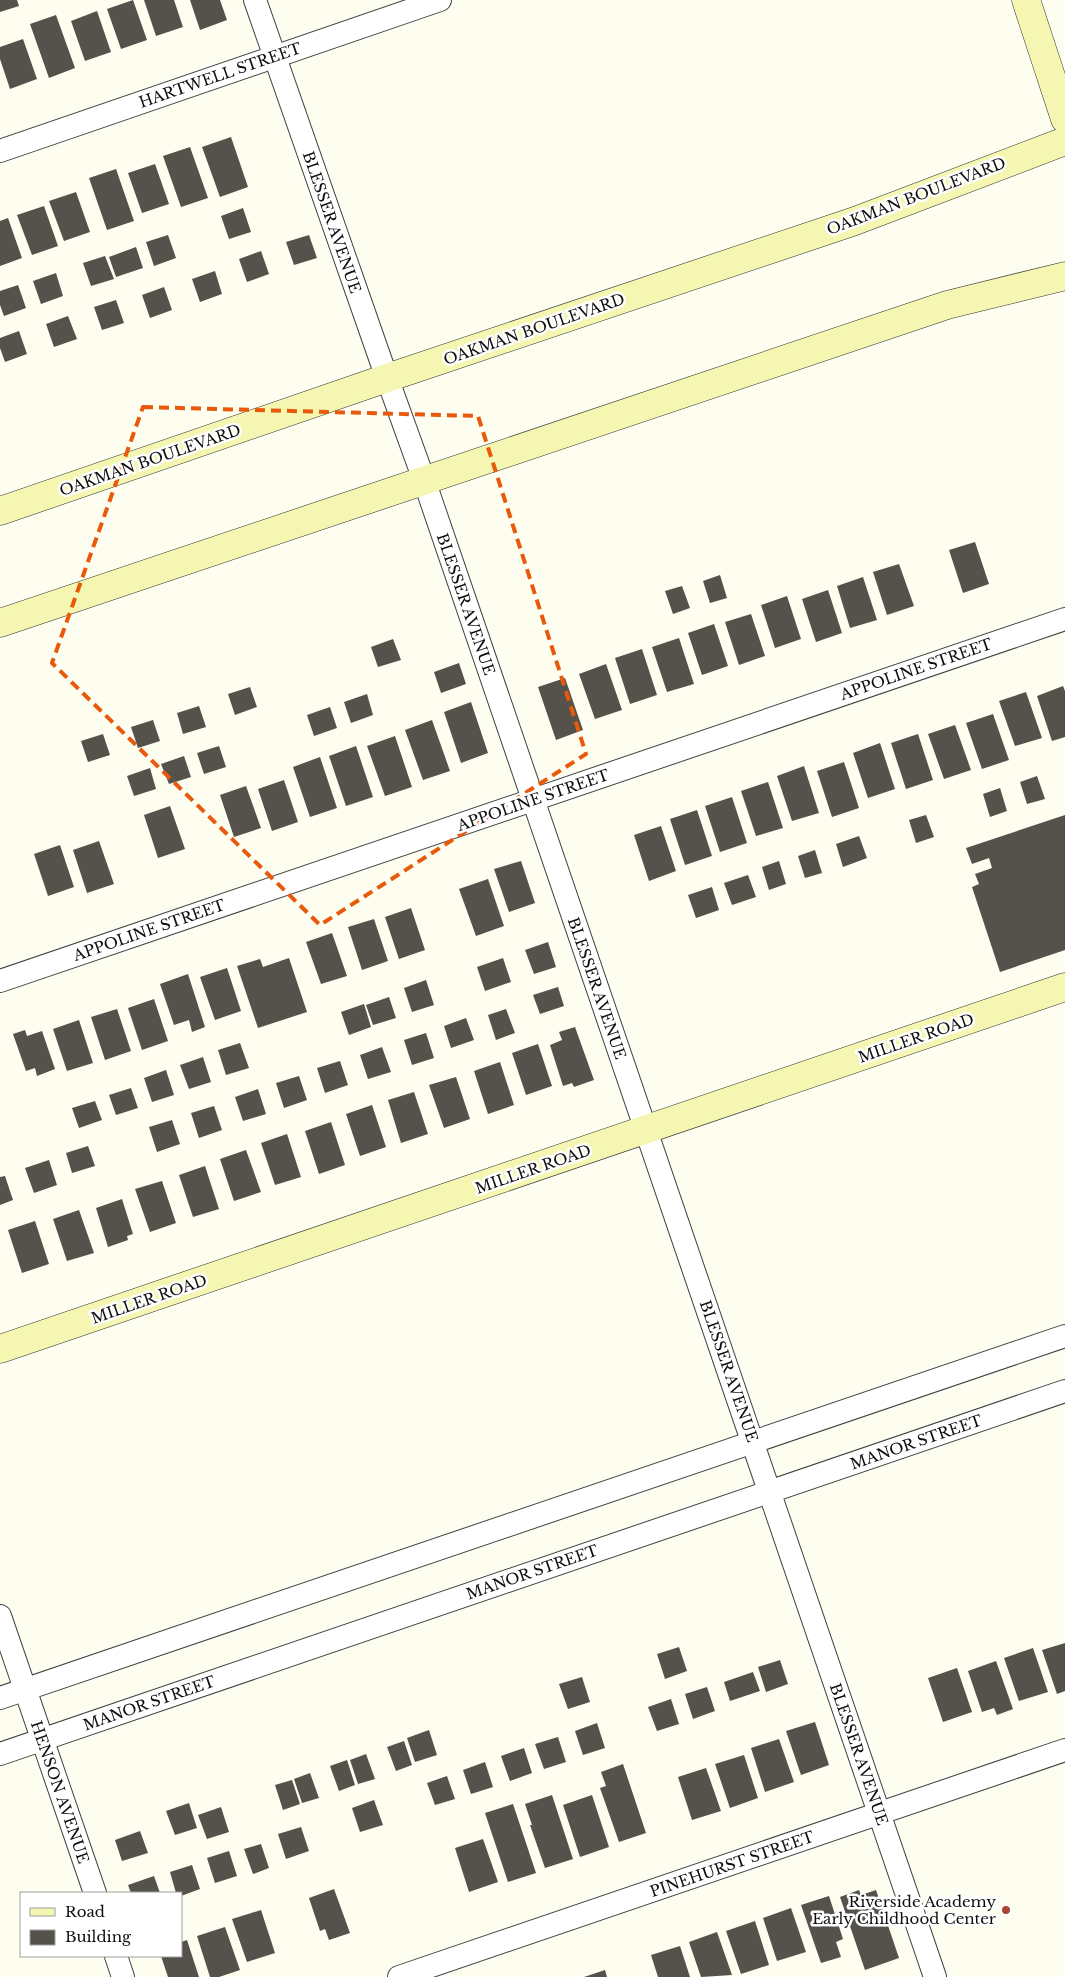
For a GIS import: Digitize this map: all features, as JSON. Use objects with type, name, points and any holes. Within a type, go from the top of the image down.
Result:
[{"type":"street","name":"BLESSER AVENUE","points":[[255,0],[386,378],[424,480],[754,1443],[934,1977]]},
{"type":"street","name":"HARTWELL STREET","points":[[0,151],[440,0]]},
{"type":"street","points":[[1026,0],[1065,118]]},
{"type":"street","name":"OAKMAN BOULEVARD","points":[[0,512],[386,378],[855,221],[1065,141]]},
{"type":"street","points":[[0,624],[946,306],[1065,276]]},
{"type":"street","name":"APPOLINE STREET","points":[[0,981],[1065,619]]},
{"type":"street","name":"MILLER ROAD","points":[[0,1349],[1065,987]]},
{"type":"street","points":[[0,1698],[1065,1336]]},
{"type":"street","name":"MANOR STREET","points":[[0,1754],[1065,1391]]},
{"type":"street","name":"HENSON AVENUE","points":[[0,1616],[95,1892]]},
{"type":"street","name":"PINEHURST STREET","points":[[399,1977],[1065,1750]]},
{"type":"street","points":[[116,1957],[123,1977]]},
{"type":"highlighted area","points":[[143,407],[478,416],[586,754],[320,925],[52,663]]},
{"type":"building","points":[[0,0],[17,0],[19,6],[0,12]]},
{"type":"building","points":[[133,0],[147,40],[121,49],[107,9]]},
{"type":"building","points":[[144,0],[174,0],[183,27],[156,36]]},
{"type":"building","points":[[190,0],[220,0],[227,20],[200,30]]},
{"type":"building","points":[[97,11],[111,52],[85,61],[71,21]]},
{"type":"building","points":[[56,15],[75,68],[49,78],[30,24]]},
{"type":"building","points":[[23,39],[37,79],[10,89],[0,59],[0,47]]},
{"type":"building","points":[[231,137],[248,187],[220,197],[202,147]]},
{"type":"building","points":[[190,147],[208,198],[181,207],[163,156]]},
{"type":"building","points":[[155,164],[169,204],[142,213],[128,173]]},
{"type":"building","points":[[116,169],[134,221],[107,230],[89,178]]},
{"type":"building","points":[[76,192],[90,232],[64,241],[49,201]]},
{"type":"building","points":[[44,206],[58,246],[32,255],[17,215]]},
{"type":"building","points":[[243,208],[251,232],[229,239],[221,216]]},
{"type":"building","points":[[8,218],[22,258],[0,266],[0,221]]},
{"type":"building","points":[[168,235],[176,258],[154,266],[146,242]]},
{"type":"building","points":[[309,235],[317,258],[294,265],[286,242]]},
{"type":"building","points":[[136,247],[143,268],[116,277],[109,257]]},
{"type":"building","points":[[261,251],[269,274],[247,282],[239,259]]},
{"type":"building","points":[[105,256],[114,279],[91,286],[83,263]]},
{"type":"building","points":[[215,271],[222,294],[200,302],[192,279]]},
{"type":"building","points":[[56,273],[63,296],[41,304],[33,281]]},
{"type":"building","points":[[18,285],[26,308],[4,316],[0,305],[0,291]]},
{"type":"building","points":[[164,287],[172,310],[150,318],[142,295]]},
{"type":"building","points":[[116,300],[124,323],[102,330],[94,307]]},
{"type":"building","points":[[68,316],[77,339],[54,347],[46,324]]},
{"type":"building","points":[[19,331],[27,354],[5,362],[0,348],[0,338]]},
{"type":"building","points":[[975,542],[989,584],[963,593],[949,550]]},
{"type":"building","points":[[899,564],[914,606],[887,615],[873,572]]},
{"type":"building","points":[[720,575],[727,598],[710,603],[703,581]]},
{"type":"building","points":[[863,577],[877,620],[850,628],[837,586]]},
{"type":"building","points":[[682,586],[690,608],[673,614],[665,591]]},
{"type":"building","points":[[828,590],[842,633],[816,642],[802,599]]},
{"type":"building","points":[[787,596],[801,639],[775,648],[761,605]]},
{"type":"building","points":[[751,614],[765,656],[739,665],[725,622]]},
{"type":"building","points":[[714,624],[728,666],[702,675],[688,633]]},
{"type":"building","points":[[679,638],[694,684],[667,692],[652,647]]},
{"type":"building","points":[[393,639],[401,660],[378,667],[371,647]]},
{"type":"building","points":[[642,649],[657,695],[630,704],[615,658]]},
{"type":"building","points":[[459,663],[466,684],[441,693],[434,672]]},
{"type":"building","points":[[606,664],[622,710],[595,719],[579,674]]},
{"type":"building","points":[[565,678],[583,730],[556,740],[538,687]]},
{"type":"building","points":[[1063,686],[1065,691],[1065,737],[1052,741],[1037,696]]},
{"type":"building","points":[[250,687],[257,707],[235,715],[228,694]]},
{"type":"building","points":[[1026,692],[1042,738],[1015,746],[999,701]]},
{"type":"building","points":[[367,694],[373,715],[351,723],[344,702]]},
{"type":"building","points":[[471,702],[488,753],[461,763],[444,712]]},
{"type":"building","points":[[199,706],[206,727],[183,734],[177,713]]},
{"type":"building","points":[[330,707],[337,728],[314,736],[307,715]]},
{"type":"building","points":[[993,714],[1009,760],[982,769],[966,723]]},
{"type":"building","points":[[153,720],[160,741],[138,748],[131,727]]},
{"type":"building","points":[[432,720],[450,771],[423,780],[405,730]]},
{"type":"building","points":[[955,725],[971,770],[944,779],[928,734]]},
{"type":"building","points":[[103,734],[110,755],[88,762],[81,741]]},
{"type":"building","points":[[918,734],[933,780],[906,789],[891,743]]},
{"type":"building","points":[[395,736],[412,787],[385,796],[367,746]]},
{"type":"building","points":[[880,743],[895,789],[868,798],[853,753]]},
{"type":"building","points":[[219,746],[226,767],[204,774],[197,753]]},
{"type":"building","points":[[356,746],[373,797],[346,806],[329,756]]},
{"type":"building","points":[[184,756],[191,777],[169,784],[161,764]]},
{"type":"building","points":[[320,757],[337,808],[310,817],[293,767]]},
{"type":"building","points":[[844,762],[859,808],[832,817],[817,771]]},
{"type":"building","points":[[804,766],[819,813],[792,821],[777,776]]},
{"type":"building","points":[[150,768],[156,789],[134,796],[127,776]]},
{"type":"building","points":[[1037,776],[1045,799],[1027,804],[1020,782]]},
{"type":"building","points":[[284,780],[298,822],[272,831],[258,789]]},
{"type":"building","points":[[768,782],[783,828],[756,836],[741,791]]},
{"type":"building","points":[[246,786],[261,828],[234,837],[220,795]]},
{"type":"building","points":[[1000,788],[1007,811],[990,817],[983,794]]},
{"type":"building","points":[[732,797],[747,843],[720,852],[705,806]]},
{"type":"building","points":[[170,806],[185,849],[158,858],[144,815]]},
{"type":"building","points":[[697,810],[712,856],[685,865],[670,819]]},
{"type":"building","points":[[926,815],[934,837],[916,843],[909,820]]},
{"type":"building","points":[[1065,815],[1065,950],[1000,972],[972,887],[979,884],[975,874],[992,868],[989,858],[972,864],[966,848]]},
{"type":"building","points":[[661,826],[676,871],[649,881],[634,835]]},
{"type":"building","points":[[859,836],[867,858],[843,867],[836,844]]},
{"type":"building","points":[[99,841],[114,884],[87,893],[73,850]]},
{"type":"building","points":[[60,845],[74,887],[48,896],[34,854]]},
{"type":"building","points":[[815,850],[822,873],[805,878],[798,856]]},
{"type":"building","points":[[521,861],[535,903],[509,912],[494,869]]},
{"type":"building","points":[[779,861],[786,884],[769,890],[762,867]]},
{"type":"building","points":[[748,875],[756,897],[732,905],[724,883]]},
{"type":"building","points":[[488,879],[504,926],[476,936],[459,889]]},
{"type":"building","points":[[712,887],[719,910],[696,918],[688,895]]},
{"type":"building","points":[[411,908],[425,950],[399,959],[385,917]]},
{"type":"building","points":[[374,919],[388,961],[362,970],[348,927]]},
{"type":"building","points":[[332,933],[347,976],[321,984],[306,942]]},
{"type":"building","points":[[548,942],[556,967],[534,974],[525,950]]},
{"type":"building","points":[[289,958],[307,1012],[258,1028],[237,966],[260,959],[263,967]]},
{"type":"building","points":[[503,958],[511,982],[485,991],[477,967]]},
{"type":"building","points":[[227,968],[241,1011],[215,1020],[200,977]]},
{"type":"building","points":[[188,974],[205,1027],[192,1032],[189,1020],[174,1025],[160,984]]},
{"type":"building","points":[[426,980],[434,1005],[412,1012],[404,988]]},
{"type":"building","points":[[558,987],[564,1006],[540,1014],[533,995]]},
{"type":"building","points":[[389,997],[396,1018],[373,1025],[366,1005]]},
{"type":"building","points":[[154,999],[168,1041],[142,1050],[128,1008]]},
{"type":"building","points":[[364,1004],[371,1027],[349,1035],[341,1012]]},
{"type":"building","points":[[117,1009],[131,1051],[105,1060],[91,1017]]},
{"type":"building","points":[[506,1009],[515,1033],[496,1040],[488,1015]]},
{"type":"building","points":[[466,1018],[474,1040],[451,1048],[444,1026]]},
{"type":"building","points":[[79,1020],[93,1063],[67,1071],[53,1029]]},
{"type":"building","points":[[575,1027],[594,1080],[574,1087],[572,1083],[563,1086],[550,1045],[562,1040],[559,1032]]},
{"type":"building","points":[[25,1030],[27,1036],[42,1031],[55,1069],[37,1076],[35,1068],[26,1071],[13,1034]]},
{"type":"building","points":[[426,1033],[434,1058],[412,1065],[404,1040]]},
{"type":"building","points":[[240,1043],[249,1068],[226,1075],[218,1050]]},
{"type":"building","points":[[538,1044],[552,1086],[526,1095],[512,1053]]},
{"type":"building","points":[[382,1047],[391,1072],[368,1079],[360,1055]]},
{"type":"building","points":[[203,1057],[211,1082],[189,1089],[180,1065]]},
{"type":"building","points":[[340,1061],[348,1085],[325,1093],[317,1068]]},
{"type":"building","points":[[500,1062],[514,1105],[488,1114],[474,1071]]},
{"type":"building","points":[[166,1070],[174,1095],[152,1102],[144,1078]]},
{"type":"building","points":[[299,1076],[307,1100],[284,1108],[276,1083]]},
{"type":"building","points":[[456,1077],[470,1119],[444,1128],[429,1085]]},
{"type":"building","points":[[131,1088],[138,1108],[116,1115],[109,1095]]},
{"type":"building","points":[[258,1089],[266,1114],[243,1121],[235,1097]]},
{"type":"building","points":[[414,1092],[428,1134],[401,1143],[388,1100]]},
{"type":"building","points":[[95,1101],[102,1120],[79,1128],[72,1108]]},
{"type":"building","points":[[372,1105],[386,1147],[360,1156],[346,1114]]},
{"type":"building","points":[[214,1106],[222,1130],[199,1138],[191,1113]]},
{"type":"building","points":[[172,1120],[180,1144],[157,1152],[149,1127]]},
{"type":"building","points":[[331,1122],[345,1165],[319,1174],[305,1131]]},
{"type":"building","points":[[287,1134],[301,1177],[275,1185],[261,1143]]},
{"type":"building","points":[[88,1146],[95,1166],[72,1173],[66,1153]]},
{"type":"building","points":[[246,1150],[261,1192],[234,1201],[220,1159]]},
{"type":"building","points":[[49,1160],[57,1185],[34,1193],[25,1168]]},
{"type":"building","points":[[205,1166],[219,1209],[193,1217],[179,1175]]},
{"type":"building","points":[[5,1176],[13,1200],[0,1205],[0,1177]]},
{"type":"building","points":[[162,1181],[176,1223],[150,1232],[135,1189]]},
{"type":"building","points":[[122,1199],[133,1234],[127,1236],[128,1240],[108,1247],[96,1208]]},
{"type":"building","points":[[79,1210],[94,1253],[67,1261],[53,1219]]},
{"type":"building","points":[[35,1221],[49,1264],[22,1273],[8,1230]]},
{"type":"building","points":[[1065,1643],[1065,1691],[1057,1694],[1042,1650]]},
{"type":"building","points":[[679,1647],[687,1671],[665,1679],[657,1654]]},
{"type":"building","points":[[1033,1648],[1048,1692],[1019,1701],[1004,1658]]},
{"type":"building","points":[[780,1660],[788,1684],[766,1692],[758,1667]]},
{"type":"building","points":[[996,1661],[1013,1709],[997,1715],[994,1708],[982,1712],[968,1671]]},
{"type":"building","points":[[957,1668],[972,1712],[943,1722],[928,1678]]},
{"type":"building","points":[[753,1672],[760,1691],[730,1701],[724,1682]]},
{"type":"building","points":[[582,1677],[590,1702],[568,1709],[559,1684]]},
{"type":"building","points":[[707,1687],[715,1711],[693,1719],[685,1694]]},
{"type":"building","points":[[671,1699],[679,1724],[657,1731],[648,1707]]},
{"type":"building","points":[[815,1722],[829,1765],[801,1775],[786,1731]]},
{"type":"building","points":[[597,1723],[605,1748],[583,1755],[575,1731]]},
{"type":"building","points":[[429,1730],[437,1755],[415,1762],[407,1738]]},
{"type":"building","points":[[558,1737],[566,1762],[544,1769],[535,1744]]},
{"type":"building","points":[[779,1739],[794,1782],[765,1792],[751,1748]]},
{"type":"building","points":[[404,1741],[412,1765],[396,1771],[387,1747]]},
{"type":"building","points":[[524,1748],[532,1773],[510,1781],[501,1756]]},
{"type":"building","points":[[366,1754],[375,1779],[358,1784],[350,1760]]},
{"type":"building","points":[[744,1755],[758,1798],[730,1808],[715,1764]]},
{"type":"building","points":[[347,1760],[355,1785],[339,1791],[330,1766]]},
{"type":"building","points":[[485,1762],[493,1787],[471,1794],[463,1770]]},
{"type":"building","points":[[623,1764],[646,1833],[619,1842],[600,1788],[606,1786],[601,1772]]},
{"type":"building","points":[[706,1768],[721,1811],[692,1820],[678,1777]]},
{"type":"building","points":[[310,1773],[319,1798],[302,1803],[294,1779]]},
{"type":"building","points":[[447,1776],[455,1799],[435,1805],[427,1783]]},
{"type":"building","points":[[292,1780],[300,1804],[283,1810],[275,1785]]},
{"type":"building","points":[[552,1795],[573,1859],[545,1868],[525,1804]]},
{"type":"building","points":[[592,1795],[609,1847],[580,1857],[563,1805]]},
{"type":"building","points":[[374,1800],[383,1825],[360,1832],[352,1808]]},
{"type":"building","points":[[189,1803],[197,1828],[175,1835],[166,1811]]},
{"type":"building","points":[[513,1804],[536,1873],[508,1882],[485,1813]]},
{"type":"building","points":[[221,1807],[229,1832],[207,1839],[198,1815]]},
{"type":"building","points":[[301,1827],[309,1851],[286,1859],[278,1834]]},
{"type":"building","points":[[140,1831],[148,1853],[122,1861],[115,1840]]},
{"type":"building","points":[[483,1839],[498,1882],[469,1892],[455,1848]]},
{"type":"building","points":[[261,1844],[269,1868],[253,1874],[244,1849]]},
{"type":"building","points":[[229,1851],[237,1876],[215,1883],[207,1858]]},
{"type":"building","points":[[192,1865],[200,1889],[182,1896],[182,1892],[176,1892],[170,1872]]},
{"type":"building","points":[[154,1876],[160,1892],[131,1892],[128,1885]]},
{"type":"building","points":[[334,1889],[350,1933],[329,1940],[325,1929],[320,1931],[309,1898]]},
{"type":"building","points":[[859,1890],[861,1895],[876,1890],[899,1958],[865,1970],[840,1897]]},
{"type":"building","points":[[829,1896],[843,1939],[836,1942],[841,1957],[821,1963],[801,1905]]},
{"type":"building","points":[[791,1908],[806,1952],[777,1961],[763,1918]]},
{"type":"building","points":[[261,1910],[275,1953],[247,1962],[232,1919]]},
{"type":"building","points":[[755,1921],[769,1965],[741,1974],[726,1931]]},
{"type":"building","points":[[225,1927],[240,1970],[219,1977],[210,1977],[197,1936]]},
{"type":"building","points":[[717,1932],[732,1975],[701,1977],[689,1942]]},
{"type":"building","points":[[187,1940],[199,1977],[168,1977],[161,1957],[182,1957],[182,1942]]},
{"type":"building","points":[[680,1946],[690,1977],[658,1977],[651,1955]]},
{"type":"building","points":[[605,1970],[607,1977],[584,1977]]},
{"type":"place","name":"Riverside Academy Early Childhood Center","points":[[1006,1910]]}]
